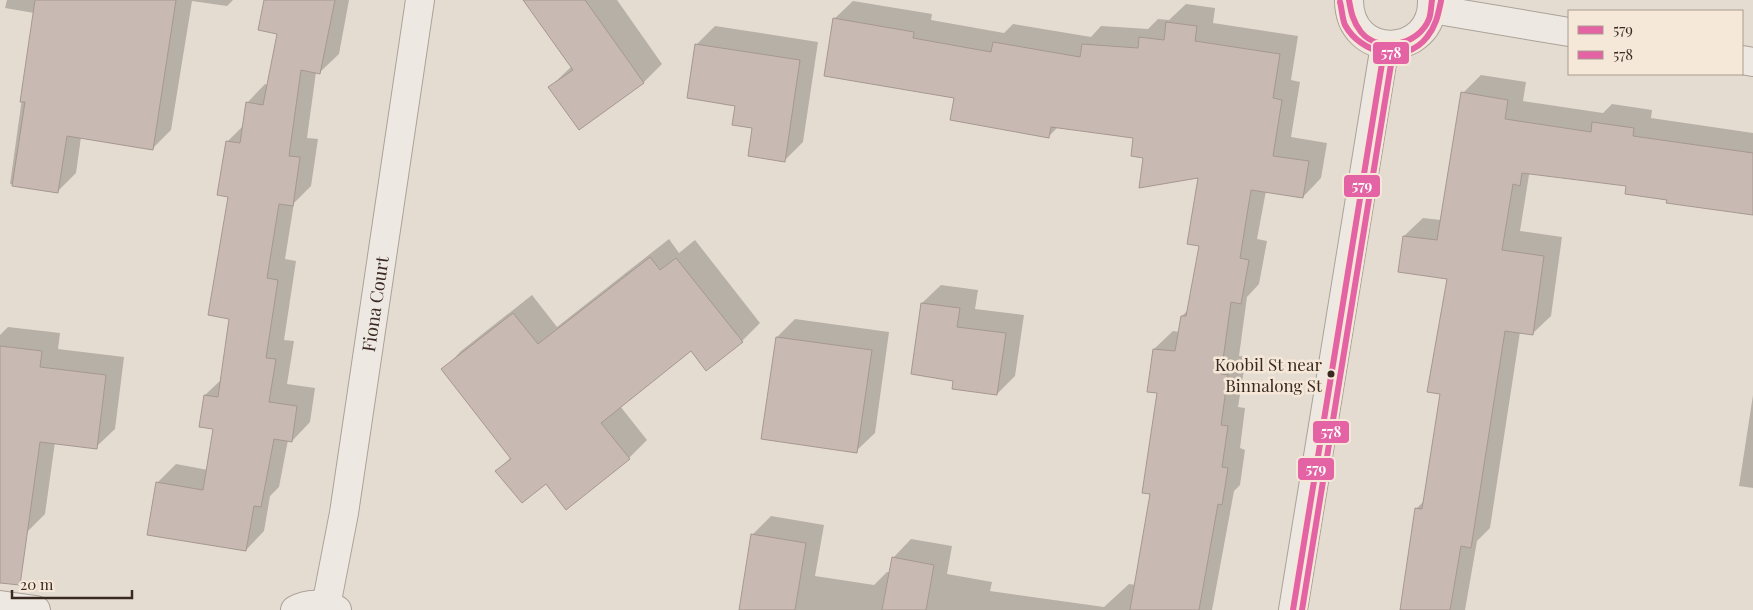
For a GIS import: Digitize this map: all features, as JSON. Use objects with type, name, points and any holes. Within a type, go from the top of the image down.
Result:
[{"type":"street","name":"Fiona Court","points":[[332,608],[344,513],[420,0]]},
{"type":"street","points":[[1349,0],[1349,12],[1356,28],[1368,40],[1385,45],[1401,44],[1416,37],[1427,24],[1432,5],[1568,32]]},
{"type":"street","points":[[1293,610],[1385,45]]},
{"type":"street","points":[[295,610],[304,605],[320,604],[332,608]]},
{"type":"street","points":[[0,605],[36,610]]},
{"type":"building","points":[[35,0],[176,0],[153,150],[67,136],[58,193],[12,186],[25,102],[20,102]]},
{"type":"building","points":[[264,0],[335,0],[320,74],[301,70],[289,156],[300,157],[293,206],[279,204],[267,278],[278,280],[266,358],[276,359],[269,402],[297,406],[292,442],[274,439],[261,507],[254,506],[246,551],[147,535],[156,482],[203,490],[213,429],[199,427],[204,395],[218,397],[229,319],[208,315],[228,197],[217,195],[226,141],[240,143],[246,102],[263,105],[277,34],[258,30]]},
{"type":"building","points":[[523,0],[585,0],[644,83],[579,130],[548,87],[573,70]]},
{"type":"building","points":[[833,18],[914,32],[913,38],[991,52],[993,42],[1080,57],[1082,44],[1138,48],[1139,37],[1164,40],[1166,22],[1197,26],[1195,41],[1280,54],[1273,98],[1282,100],[1273,156],[1309,161],[1303,198],[1251,190],[1240,258],[1249,260],[1241,304],[1231,302],[1221,374],[1228,375],[1221,425],[1228,426],[1222,467],[1228,468],[1222,505],[1218,504],[1199,610],[1130,610],[1150,494],[1142,493],[1157,393],[1147,392],[1153,349],[1175,351],[1181,316],[1186,316],[1199,246],[1187,244],[1198,178],[1139,188],[1143,158],[1131,156],[1133,138],[1051,127],[1049,138],[950,120],[954,98],[824,76]]},
{"type":"building","points":[[695,44],[800,60],[785,162],[748,156],[752,128],[732,125],[735,106],[687,98]]},
{"type":"building","points":[[1461,92],[1508,100],[1505,119],[1591,132],[1592,122],[1634,128],[1633,136],[1753,153],[1753,215],[1666,203],[1667,200],[1625,194],[1626,186],[1522,173],[1520,186],[1513,184],[1502,250],[1544,256],[1533,335],[1505,331],[1471,548],[1461,546],[1450,610],[1400,610],[1415,508],[1422,509],[1440,394],[1427,392],[1447,279],[1398,272],[1403,236],[1437,240]]},
{"type":"building","points":[[650,257],[660,270],[676,258],[743,342],[706,371],[691,351],[601,423],[630,459],[566,510],[546,484],[522,503],[495,471],[511,459],[441,369],[513,313],[538,344]]},
{"type":"building","points":[[921,303],[960,308],[957,327],[1006,333],[997,395],[952,389],[953,381],[911,374]]},
{"type":"building","points":[[776,337],[872,350],[857,453],[761,439]]},
{"type":"building","points":[[0,346],[42,351],[40,367],[106,375],[97,449],[40,442],[20,585],[0,583]]},
{"type":"building","points":[[751,534],[806,543],[795,610],[739,610]]},
{"type":"building","points":[[892,557],[934,565],[926,610],[882,610]]},
{"type":"transit line","name":"579","points":[[1349,0],[1353,17],[1361,32],[1369,39],[1378,43],[1388,44],[1398,44],[1417,35],[1424,28],[1430,17],[1432,0]]},
{"type":"transit line","name":"578","points":[[1340,2],[1345,25],[1352,35],[1372,49],[1395,53],[1407,51],[1418,46],[1427,37],[1435,24],[1441,1]]},
{"type":"transit line","name":"579","points":[[1293,610],[1385,45]]},
{"type":"transit line","name":"578","points":[[1302,610],[1394,46]]},
{"type":"place","name":"Koobil St near Binnalong St","points":[[1331,374]]}]
